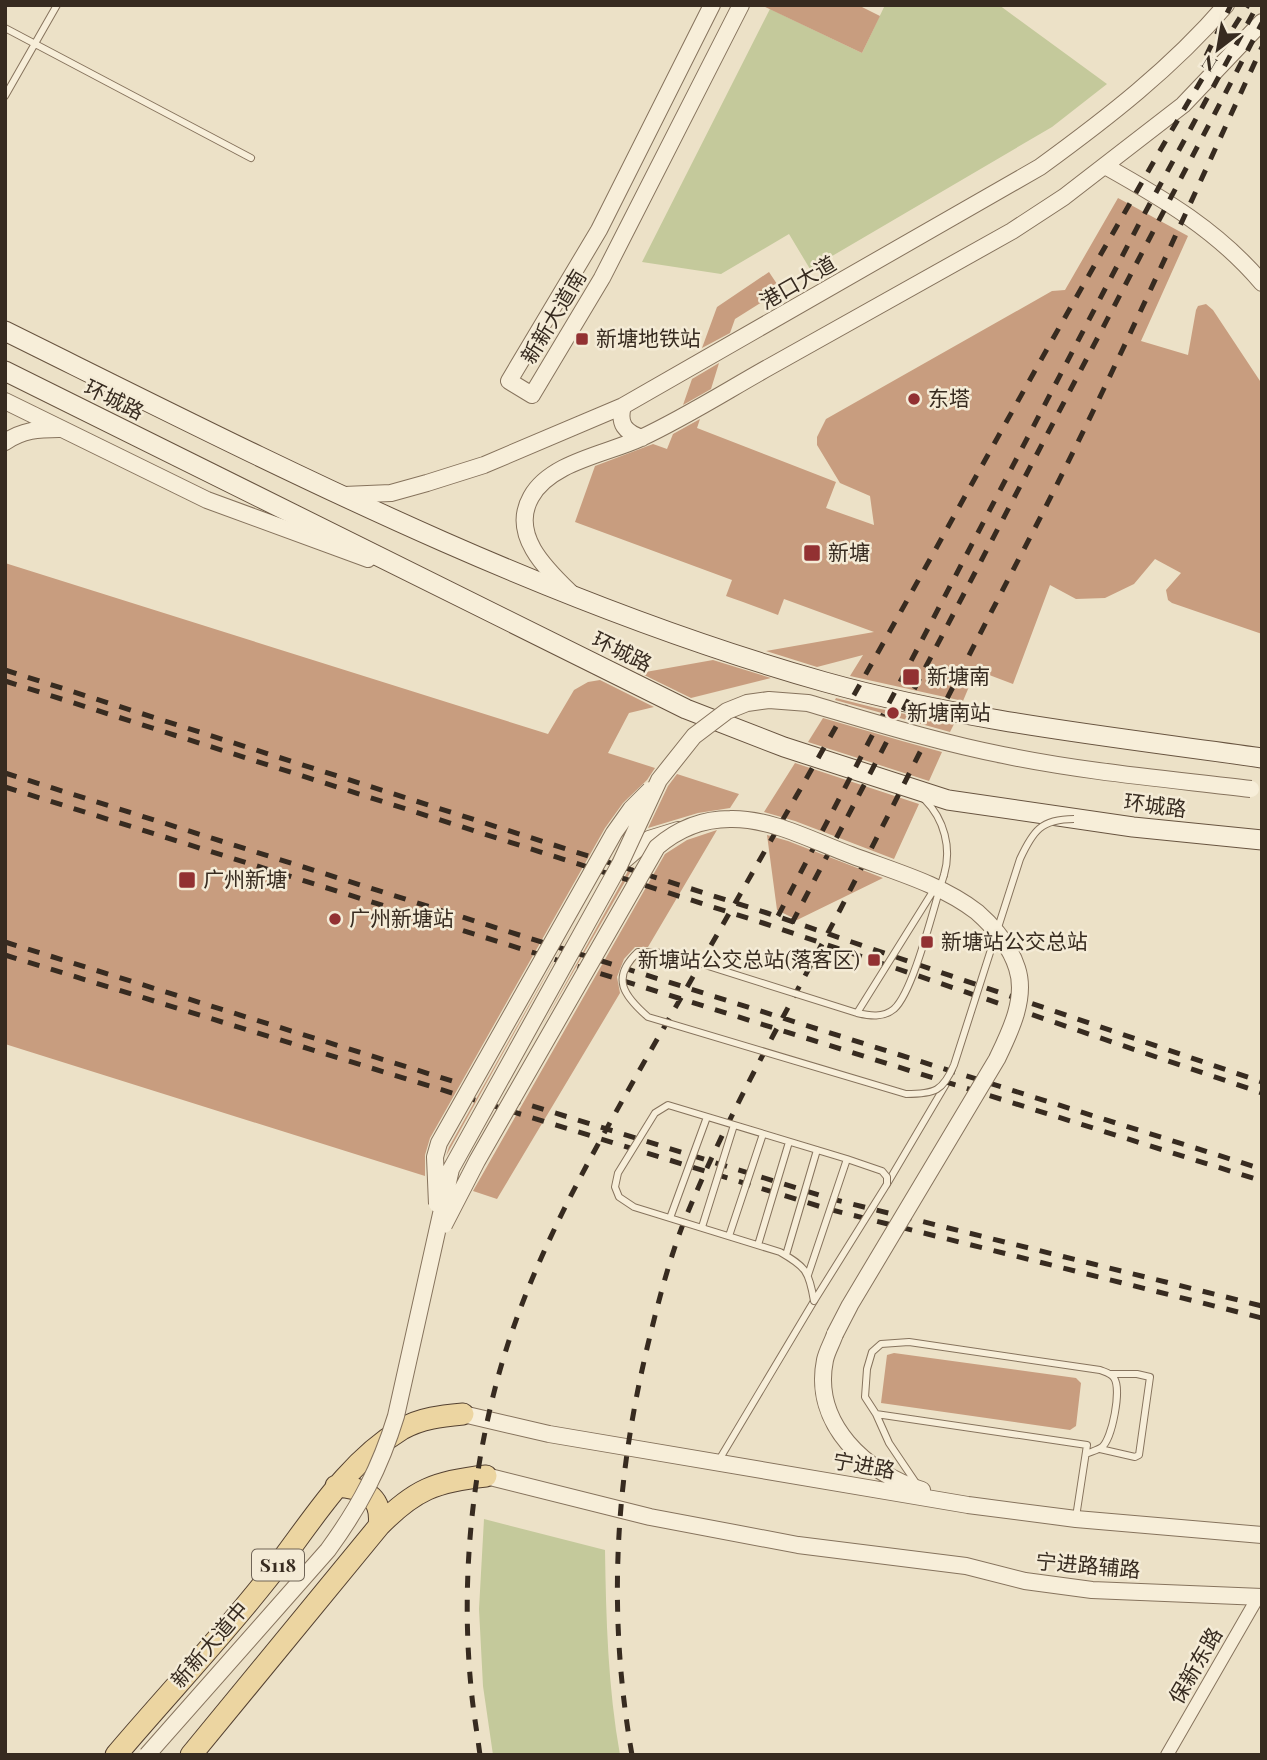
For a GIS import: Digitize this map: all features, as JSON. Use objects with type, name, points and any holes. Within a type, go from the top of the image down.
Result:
[{"type":"main road","name":"环城路","points":[[5,331],[338,495],[495,564],[666,629],[826,682],[1008,722],[1262,758]]},
{"type":"main road","name":"环城路","points":[[5,371],[685,709],[783,747],[948,800],[1074,819],[1262,840]]},
{"type":"main road","name":"新新大道中","points":[[116,1755],[247,1603],[355,1465],[404,1427],[432,1417],[463,1414]]},
{"type":"main road","points":[[192,1754],[379,1526],[396,1509],[425,1489],[456,1479],[486,1476]]},
{"type":"main road","points":[[336,1486],[354,1488],[373,1498],[379,1507],[379,1526]]},
{"type":"street","name":"新新大道南","points":[[712,5],[599,230],[509,381],[533,394],[608,267],[741,5]]},
{"type":"street","name":"港口大道","points":[[338,495],[391,493],[427,483],[484,465],[623,406],[1040,167],[1086,134],[1154,78],[1226,5]]},
{"type":"street","points":[[572,594],[541,562],[527,534],[527,504],[538,485],[551,474],[642,438],[1012,230],[1064,197],[1183,105],[1262,22]]},
{"type":"street","points":[[1105,166],[1155,195],[1227,244],[1262,283]]},
{"type":"street","points":[[5,401],[207,500],[418,577]]},
{"type":"street","points":[[623,406],[620,420],[622,426],[626,431],[642,438]]},
{"type":"street","points":[[5,442],[17,434],[31,430],[64,428]]},
{"type":"street","points":[[438,1224],[435,1157],[439,1143],[614,833],[631,809],[660,780],[694,736],[711,720],[727,711],[747,703],[790,700],[1003,755],[1122,774],[1256,789]]},
{"type":"street","points":[[147,1755],[313,1568],[352,1517],[370,1486],[384,1455],[396,1416],[451,1169],[620,863],[660,780]]},
{"type":"street","points":[[430,1261],[460,1193],[647,861],[657,847],[670,836],[704,821],[755,821],[928,885],[962,903],[1002,938],[1018,970],[1018,1005],[997,1059],[850,1305],[825,1359],[823,1382],[826,1405],[836,1428],[853,1450],[880,1471],[920,1490],[968,1505]]},
{"type":"street","points":[[620,863],[649,839],[687,828]]},
{"type":"street","name":"宁进路","points":[[463,1414],[549,1434],[968,1505],[1076,1519],[1262,1535]]},
{"type":"street","name":"宁进路辅路","points":[[486,1476],[650,1517],[798,1545],[966,1566],[1025,1581],[1092,1590],[1260,1597]]},
{"type":"street","name":"保新东路","points":[[1167,1755],[1260,1597]]},
{"type":"lane","points":[[5,96],[57,5]]},
{"type":"lane","points":[[5,28],[251,158]]},
{"type":"lane","points":[[886,782],[920,794],[936,811],[946,836],[946,867],[911,982],[892,1010],[882,1016],[857,1013],[667,953],[638,952],[629,960],[622,973],[623,988],[631,1002],[648,1017],[906,1094],[928,1094],[946,1084]]},
{"type":"lane","points":[[718,1462],[946,1084],[1020,859],[1030,839],[1042,827],[1056,819],[1074,819]]},
{"type":"lane","points":[[857,1013],[944,875]]},
{"type":"lane","points":[[814,1301],[808,1275],[799,1263],[786,1255],[634,1207],[619,1197],[615,1187],[618,1173],[655,1113],[668,1105],[847,1159],[882,1171],[887,1177],[887,1184]]},
{"type":"lane","points":[[670,1218],[707,1117]]},
{"type":"lane","points":[[702,1227],[734,1125]]},
{"type":"lane","points":[[729,1236],[763,1134]]},
{"type":"lane","points":[[758,1245],[789,1142]]},
{"type":"lane","points":[[786,1255],[817,1150]]},
{"type":"lane","points":[[808,1275],[847,1159]]},
{"type":"lane","points":[[920,1490],[889,1443],[876,1413],[865,1397],[872,1352],[881,1344],[909,1342],[1100,1370],[1111,1374],[1150,1377],[1139,1455],[1122,1455],[1099,1448]]},
{"type":"lane","points":[[1086,1454],[1099,1448],[1111,1433],[1118,1390],[1116,1380],[1111,1374]]},
{"type":"lane","points":[[876,1413],[1087,1445],[1076,1519]]},
{"type":"green space","points":[[885,5],[999,5],[1107,84],[1052,127],[810,269],[789,234],[721,274],[642,262],[770,9],[862,53]]},
{"type":"green space","points":[[484,1519],[605,1550],[610,1678],[620,1755],[493,1755],[483,1686],[479,1609]]},
{"type":"building","points":[[761,5],[858,5],[880,16],[862,53]]},
{"type":"building","points":[[1118,198],[1188,236],[1141,341],[1188,355],[1196,310],[1198,306],[1206,304],[1213,310],[1262,384],[1262,634],[1172,603],[1168,600],[1166,590],[1181,573],[1155,559],[1134,584],[1105,598],[1076,599],[1050,585],[1013,684],[976,670],[963,701],[850,676],[863,655],[817,667],[766,651],[874,632],[784,599],[778,615],[726,596],[732,580],[575,522],[595,466],[653,444],[667,449],[673,434],[700,419],[697,428],[836,482],[826,508],[874,525],[870,496],[840,483],[817,445],[817,437],[826,419],[1052,291],[1065,290]]},
{"type":"building","points":[[769,272],[781,290],[735,319],[730,333],[702,348],[717,307]]},
{"type":"building","points":[[719,363],[711,389],[683,405],[692,379]]},
{"type":"building","name":"广州新塘站","points":[[5,563],[548,734],[574,690],[588,682],[600,680],[654,707],[629,713],[608,753],[655,768],[647,780],[623,803],[605,828],[430,1138],[425,1155],[425,1176],[5,1044]]},
{"type":"building","points":[[713,660],[771,678],[691,698],[640,673]]},
{"type":"building","points":[[836,698],[954,724],[950,732],[835,700]]},
{"type":"building","points":[[823,718],[942,752],[929,781],[808,742]]},
{"type":"building","points":[[795,763],[919,804],[894,859],[764,812]]},
{"type":"building","points":[[677,774],[739,794],[730,808],[698,813],[648,828],[668,786]]},
{"type":"building","points":[[717,830],[648,947],[635,947],[624,959],[617,977],[620,993],[497,1199],[473,1191],[665,854],[687,840]]},
{"type":"building","points":[[767,835],[883,878],[797,920],[777,910]]},
{"type":"building","points":[[634,866],[541,1028],[628,871]]},
{"type":"building","points":[[578,918],[446,1156],[449,1147]]},
{"type":"building","points":[[894,1353],[1076,1378],[1081,1383],[1076,1426],[1070,1430],[881,1403],[887,1355]]},
{"type":"railway","points":[[1206,56],[1231,5]]},
{"type":"railway","points":[[480,1755],[468,1648],[471,1531],[489,1415],[511,1334],[527,1291],[564,1209],[629,1089],[1146,175],[1248,5]]},
{"type":"railway","points":[[778,916],[1140,222],[1256,8]]},
{"type":"railway","points":[[792,923],[1262,23]]},
{"type":"railway","points":[[632,1755],[619,1650],[618,1546],[622,1495],[637,1392],[667,1272],[684,1223],[743,1093],[841,908],[1086,426],[1262,47]]},
{"type":"railway","points":[[5,670],[767,913],[1262,1082]]},
{"type":"railway","points":[[5,681],[763,923],[1262,1093]]},
{"type":"railway","points":[[5,773],[1262,1169]]},
{"type":"railway","points":[[5,787],[1262,1181]]},
{"type":"railway","points":[[5,942],[832,1199],[1262,1306]]},
{"type":"railway","points":[[5,955],[828,1209],[1262,1318]]},
{"type":"place","name":"新塘地铁站","points":[[582,339]]},
{"type":"place","name":"东塔","points":[[914,399]]},
{"type":"place","name":"新塘","points":[[812,553]]},
{"type":"place","name":"新塘南","points":[[911,677]]},
{"type":"place","name":"新塘南站","points":[[893,713]]},
{"type":"place","name":"广州新塘","points":[[187,880]]},
{"type":"place","name":"广州新塘站","points":[[335,919]]},
{"type":"place","name":"新塘站公交总站","points":[[927,942]]},
{"type":"place","name":"新塘站公交总站(落客区)","points":[[874,960]]}]
